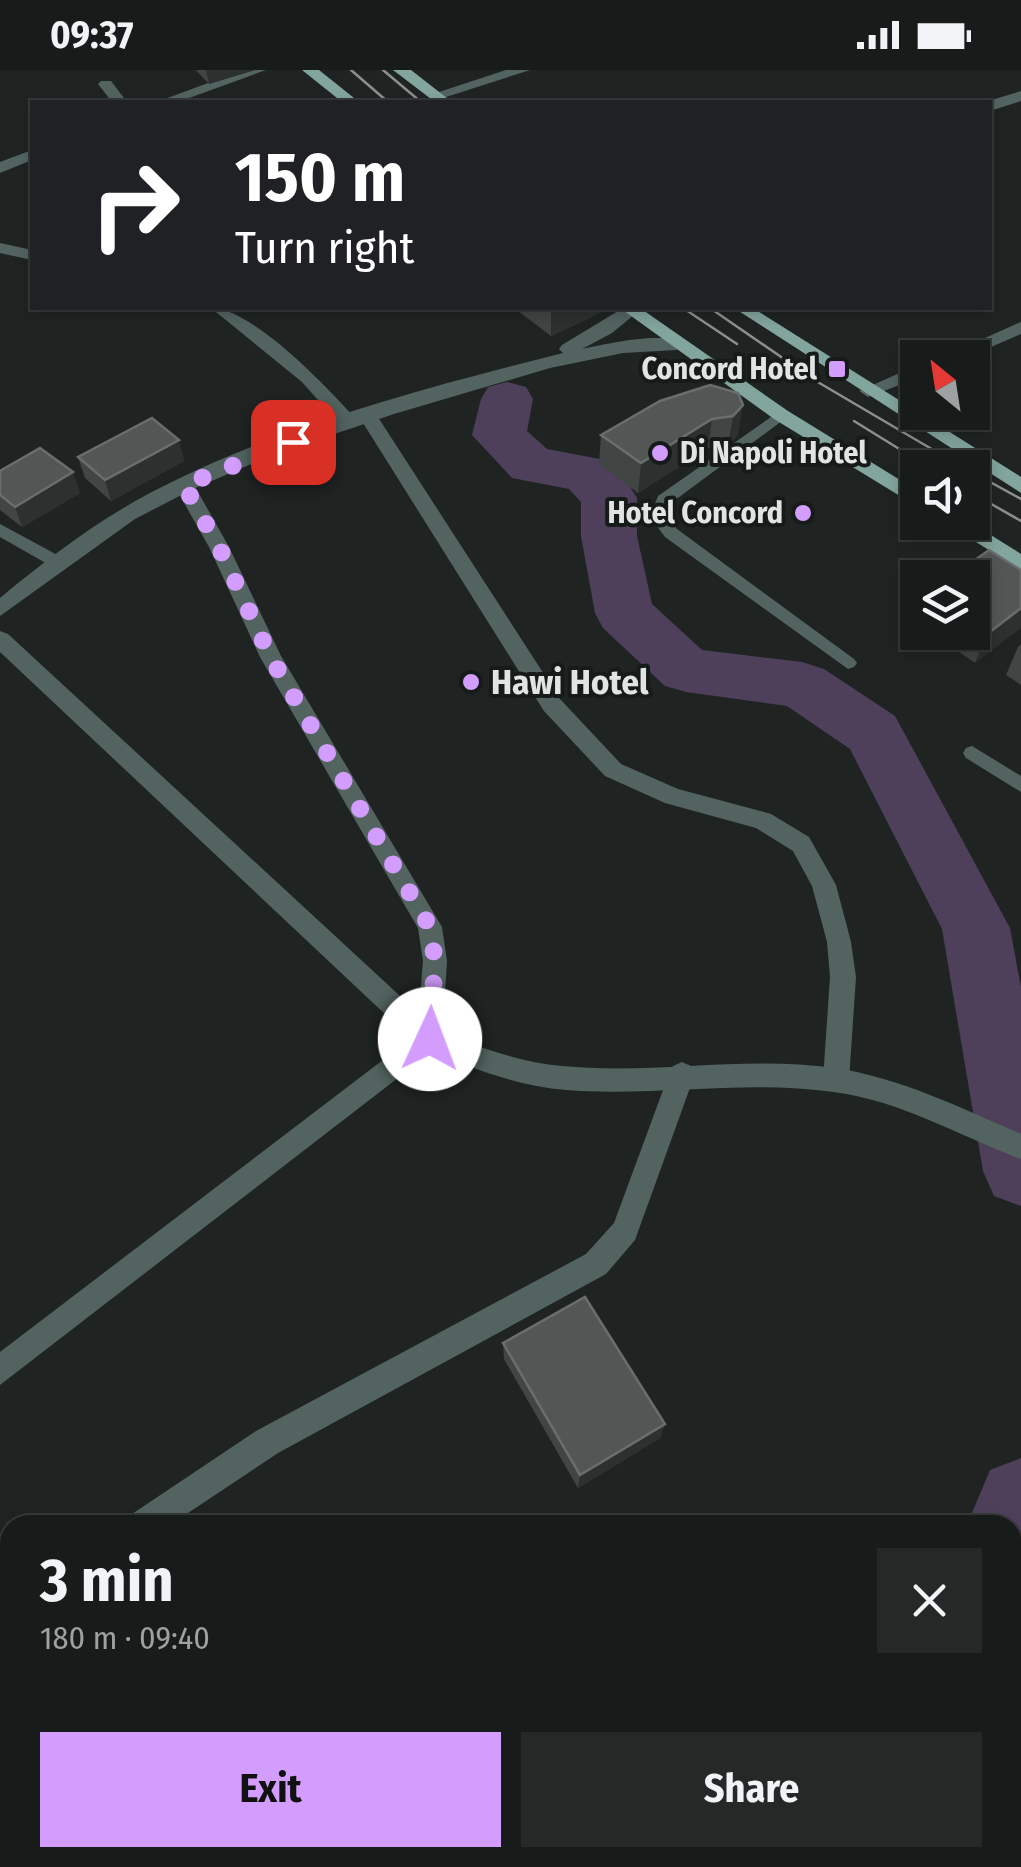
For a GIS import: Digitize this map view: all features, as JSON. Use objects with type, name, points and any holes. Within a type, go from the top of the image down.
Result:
[{"type":"main road","points":[[310,70],[348,100]]},
{"type":"main road","points":[[401,70],[439,99]]},
{"type":"main road","points":[[633,310],[781,415],[900,489]]},
{"type":"main road","points":[[745,310],[1021,486]]},
{"type":"main road","points":[[983,540],[1021,563]]},
{"type":"street","points":[[170,100],[258,70]]},
{"type":"street","points":[[439,99],[522,70]]},
{"type":"street","points":[[106,84],[118,100]]},
{"type":"street","points":[[992,105],[1021,96]]},
{"type":"street","points":[[0,168],[30,156]]},
{"type":"street","points":[[0,248],[30,255]]},
{"type":"street","points":[[222,310],[358,419],[552,706],[613,770],[672,797],[762,821],[801,844],[824,885],[839,942],[843,977],[836,1080]]},
{"type":"street","points":[[522,370],[580,344],[627,310]]},
{"type":"street","points":[[990,341],[1021,328]]},
{"type":"street","points":[[0,609],[57,562],[184,485],[358,419],[522,370],[619,347],[676,344]]},
{"type":"street","points":[[868,391],[900,378]]},
{"type":"street","points":[[0,1370],[430,1039],[435,961],[430,927],[271,658],[219,547],[184,485]]},
{"type":"street","points":[[0,639],[430,1039],[494,1065],[580,1079],[682,1074],[836,1080],[923,1104],[1021,1147]]},
{"type":"street","points":[[158,1515],[267,1442],[596,1264],[625,1231],[682,1074]]},
{"type":"lane","points":[[781,415],[664,500],[658,517],[670,533],[848,664]]},
{"type":"lane","points":[[0,530],[57,562]]},
{"type":"lane","points":[[972,753],[1021,785]]},
{"type":"building","points":[[710,385],[738,393],[743,405],[733,416],[712,419],[641,463],[601,435],[660,401]]},
{"type":"building","points":[[152,418],[179,440],[105,480],[78,457]]},
{"type":"building","points":[[40,448],[73,472],[15,507],[0,495],[0,471]]},
{"type":"building","points":[[989,550],[1021,570],[1021,608],[990,632],[990,560],[975,560]]},
{"type":"building","points":[[585,1297],[665,1424],[580,1475],[503,1343]]},
{"type":"waterway","points":[[507,399],[499,435],[531,465],[586,473],[609,498],[609,536],[624,613],[686,670],[802,685],[873,733],[976,928],[1021,1171]]},
{"type":"waterway","points":[[1015,1515],[1021,1501]]},
{"type":"tram line","points":[[351,70],[386,100]]},
{"type":"tram line","points":[[383,70],[419,100]]},
{"type":"tram line","points":[[686,310],[737,344]]},
{"type":"tram line","points":[[713,310],[816,381],[933,450]]},
{"type":"tram line","points":[[854,421],[901,450]]},
{"type":"tram line","points":[[990,482],[1021,499]]},
{"type":"tram line","points":[[990,503],[1021,521]]},
{"type":"place","name":"Concord Hotel","points":[[837,369]]},
{"type":"place","name":"Di Napoli Hotel","points":[[660,453]]},
{"type":"place","name":"Hotel Concord","points":[[803,513]]},
{"type":"place","name":"Hawi Hotel","points":[[471,682]]},
{"type":"route","points":[[293,442],[184,485],[219,547],[271,658],[430,927],[435,961],[430,1039]]}]
